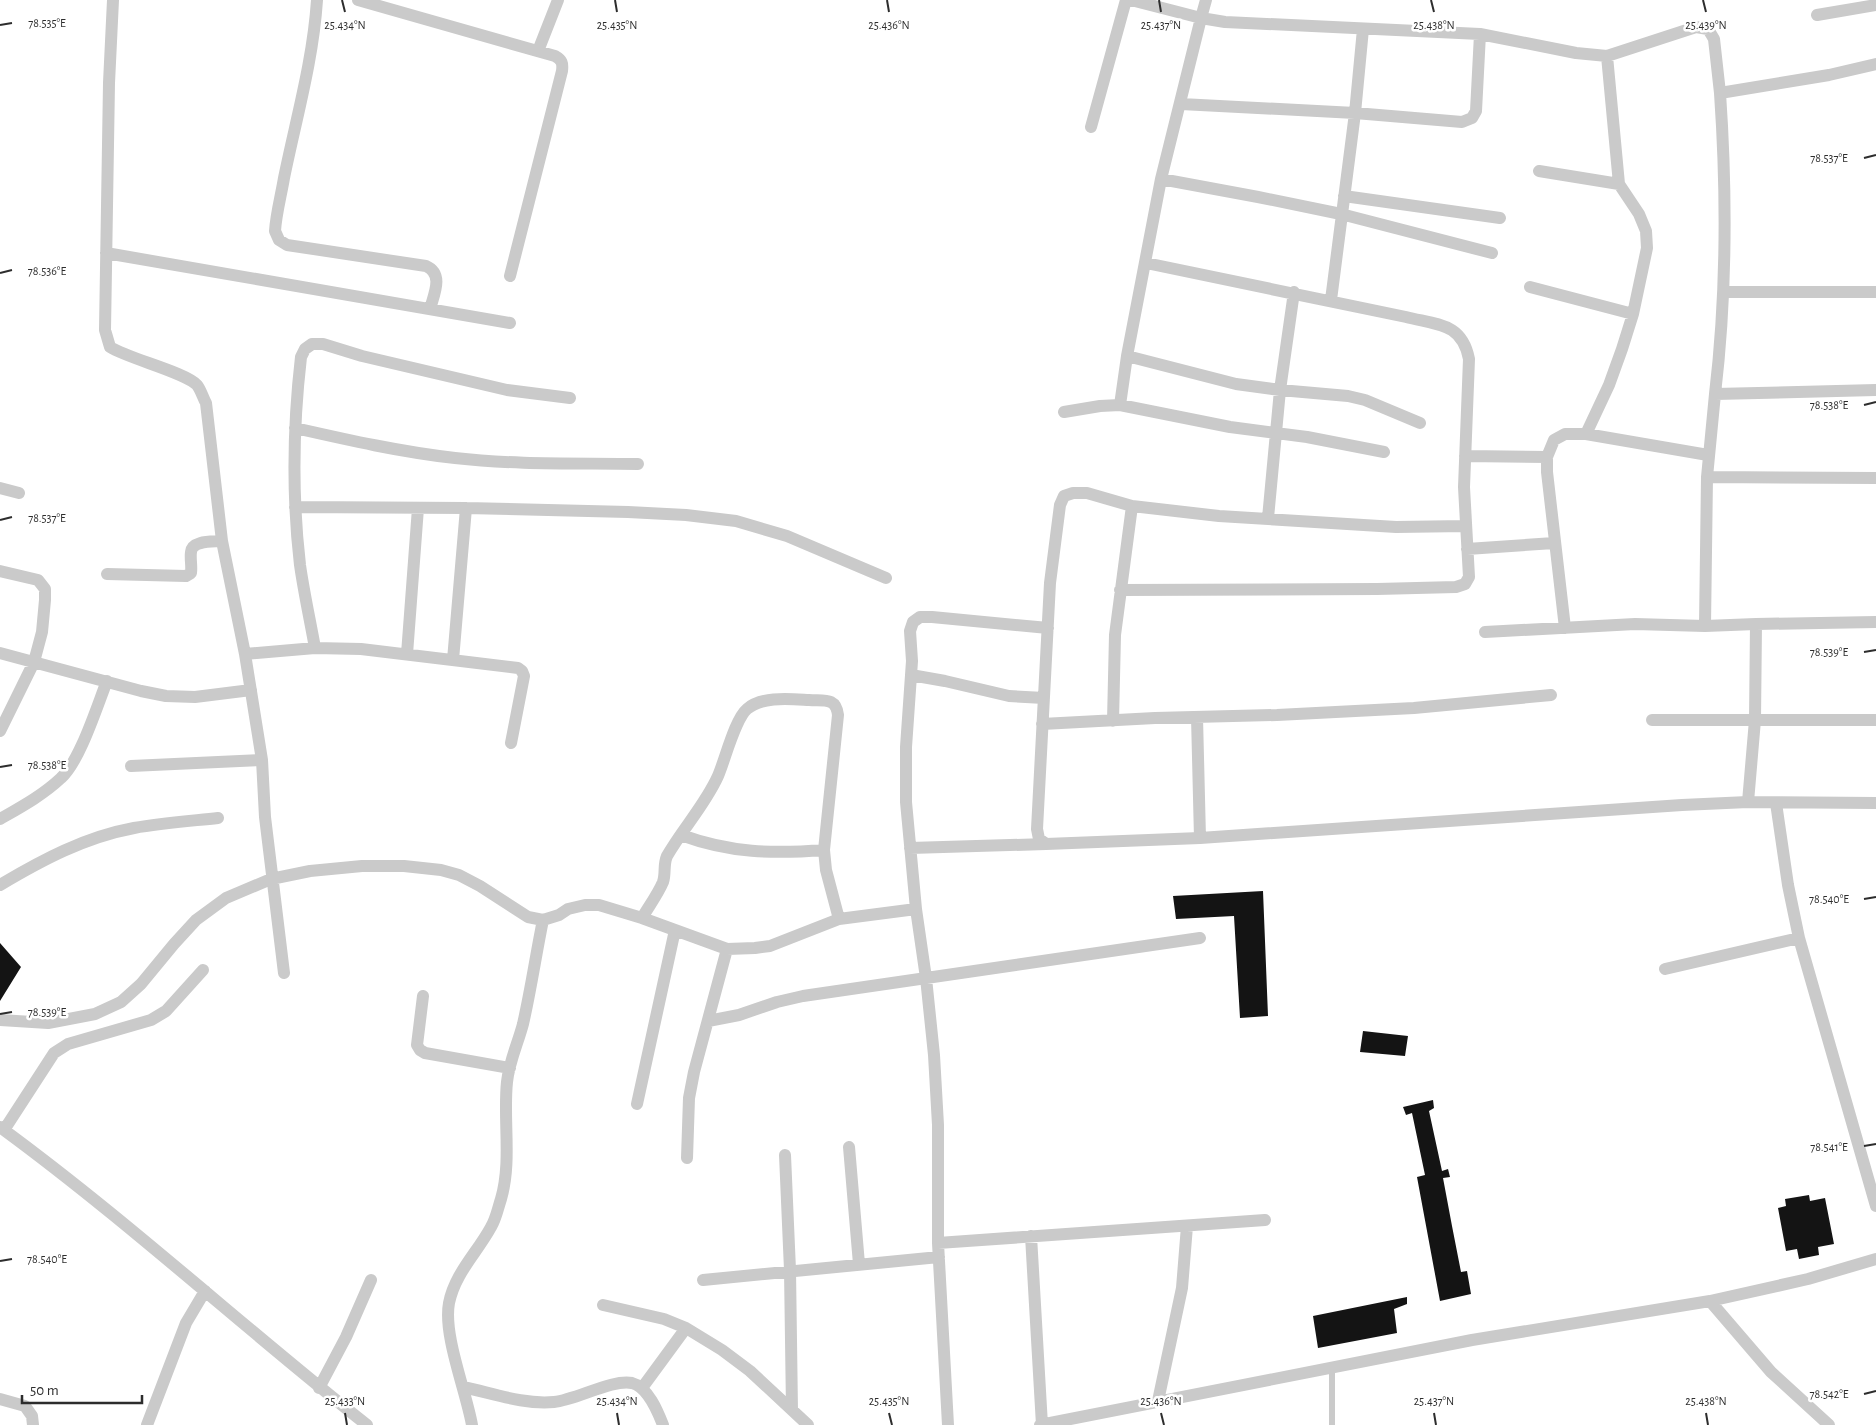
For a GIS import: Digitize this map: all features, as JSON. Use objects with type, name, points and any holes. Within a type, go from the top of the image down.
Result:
[{"type":"street","points":[[114,0],[109,83],[104,330],[110,347],[120,354],[183,376],[197,385],[206,403],[222,541],[245,654],[262,760],[264,817],[284,973]]},
{"type":"street","points":[[317,0],[315,29],[290,146],[275,231],[279,240],[287,244],[426,266],[433,269],[437,280],[430,309]]},
{"type":"street","points":[[358,0],[538,51],[560,59],[562,71],[510,276]]},
{"type":"street","points":[[538,51],[558,0]]},
{"type":"street","points":[[1090,127],[1126,0]]},
{"type":"street","points":[[1131,0],[1201,18],[1225,22],[1480,34],[1576,53],[1607,56],[1696,27],[1708,29],[1714,39],[1724,151],[1725,292],[1722,337],[1708,455],[1705,626]]},
{"type":"street","points":[[1120,405],[1127,356],[1161,179],[1206,0]]},
{"type":"street","points":[[1817,15],[1876,5]]},
{"type":"street","points":[[1331,300],[1355,113],[1363,29]]},
{"type":"street","points":[[1181,104],[1355,113],[1462,122],[1472,118],[1476,111],[1480,34]]},
{"type":"street","points":[[1586,434],[1609,385],[1633,314],[1647,248],[1646,230],[1639,214],[1619,184],[1607,56]]},
{"type":"street","points":[[1720,93],[1829,75],[1876,64]]},
{"type":"street","points":[[1539,170],[1619,184]]},
{"type":"street","points":[[1161,179],[1341,214],[1492,253]]},
{"type":"street","points":[[1344,196],[1500,218]]},
{"type":"street","points":[[106,253],[510,323]]},
{"type":"street","points":[[1120,590],[1456,587],[1464,584],[1469,577],[1464,487],[1469,359],[1467,346],[1459,334],[1447,327],[1331,300],[1146,263]]},
{"type":"street","points":[[1530,287],[1633,314]]},
{"type":"street","points":[[1268,518],[1280,390],[1294,292]]},
{"type":"street","points":[[1725,292],[1876,292]]},
{"type":"street","points":[[315,648],[301,567],[295,507],[295,428],[301,357],[305,349],[312,344],[323,344],[362,356],[507,390],[570,398]]},
{"type":"street","points":[[1127,356],[1236,384],[1348,396],[1365,400],[1420,423]]},
{"type":"street","points":[[1715,394],[1876,390]]},
{"type":"street","points":[[1064,412],[1120,405],[1182,419],[1275,434],[1307,437],[1384,452]]},
{"type":"street","points":[[295,428],[358,442],[456,458],[496,461],[638,464]]},
{"type":"street","points":[[1565,628],[1549,498],[1547,457],[1554,440],[1565,434],[1586,434],[1708,455]]},
{"type":"street","points":[[1465,456],[1547,457]]},
{"type":"street","points":[[1707,476],[1876,478]]},
{"type":"street","points":[[0,488],[19,493]]},
{"type":"street","points":[[1046,844],[1039,839],[1037,829],[1042,724],[1050,583],[1060,505],[1064,496],[1073,493],[1087,493],[1132,506],[1219,516],[1396,527],[1466,526]]},
{"type":"street","points":[[1113,721],[1115,635],[1132,506]]},
{"type":"street","points":[[295,507],[466,508],[628,512],[736,521],[788,536],[886,578]]},
{"type":"street","points":[[407,654],[418,508]]},
{"type":"street","points":[[453,660],[466,508]]},
{"type":"street","points":[[107,574],[186,576],[191,573],[190,551],[193,546],[222,541]]},
{"type":"street","points":[[1467,549],[1554,543]]},
{"type":"street","points":[[0,570],[38,580],[45,589],[42,632],[34,662],[0,731]]},
{"type":"street","points":[[948,1425],[938,1243],[937,1116],[934,1055],[916,909],[906,802],[906,756],[911,675],[910,631],[913,622],[920,618],[932,617],[1048,628]]},
{"type":"street","points":[[1485,632],[1635,624],[1705,626],[1876,622]]},
{"type":"street","points":[[1748,802],[1755,720],[1756,624]]},
{"type":"street","points":[[245,654],[315,648],[361,649],[518,668],[522,670],[524,676],[511,743]]},
{"type":"street","points":[[0,653],[166,696],[195,697],[251,690]]},
{"type":"street","points":[[911,675],[1009,696],[1044,698]]},
{"type":"street","points":[[0,819],[34,799],[63,777],[81,748],[107,681]]},
{"type":"street","points":[[1042,724],[1414,708],[1551,695]]},
{"type":"street","points":[[642,918],[663,881],[663,869],[668,856],[708,796],[718,776],[740,718],[747,709],[758,703],[772,700],[826,701],[833,702],[837,707],[838,715],[824,850],[830,886],[839,919]]},
{"type":"street","points":[[1197,717],[1200,838]]},
{"type":"street","points":[[1652,720],[1876,720]]},
{"type":"street","points":[[131,766],[262,760]]},
{"type":"street","points":[[910,848],[1200,838],[1748,802],[1876,803]]},
{"type":"street","points":[[1776,803],[1788,885],[1799,938],[1876,1206]]},
{"type":"street","points":[[0,885],[59,852],[88,840],[134,828],[218,818]]},
{"type":"street","points":[[681,835],[733,850],[762,853],[824,850]]},
{"type":"street","points":[[0,1020],[48,1023],[95,1014],[121,1002],[141,984],[196,920],[226,898],[271,879],[310,871],[362,866],[404,866],[441,870],[459,875],[480,886],[528,917],[542,920],[559,915],[568,909],[599,905],[642,918],[727,949],[770,946],[839,919],[916,909]]},
{"type":"street","points":[[472,1425],[454,1357],[449,1323],[449,1304],[456,1283],[468,1259],[491,1227],[502,1197],[506,1146],[507,1080],[523,1025],[542,920]]},
{"type":"street","points":[[637,1104],[675,930]]},
{"type":"street","points":[[708,1021],[739,1015],[777,1002],[803,996],[1200,938]]},
{"type":"street","points":[[1665,969],[1799,938]]},
{"type":"street","points":[[687,1158],[689,1098],[727,949]]},
{"type":"street","points":[[203,970],[166,1011],[151,1020],[60,1048],[54,1053],[2,1128],[60,1172],[206,1291],[366,1425]]},
{"type":"street","points":[[424,996],[417,1045],[420,1050],[425,1053],[510,1068]]},
{"type":"street","points":[[849,1147],[859,1264]]},
{"type":"street","points":[[785,1155],[790,1270],[792,1410]]},
{"type":"street","points":[[938,1243],[1265,1220]]},
{"type":"street","points":[[1158,1401],[1182,1288],[1187,1226]]},
{"type":"street","points":[[1031,1236],[1041,1425],[1472,1340],[1710,1301],[1808,1279],[1876,1258]]},
{"type":"street","points":[[704,1280],[790,1270],[939,1257]]},
{"type":"street","points":[[320,1388],[346,1337],[371,1280]]},
{"type":"street","points":[[148,1425],[186,1323],[206,1291]]},
{"type":"street","points":[[1710,1301],[1771,1372],[1829,1425]]},
{"type":"street","points":[[603,1305],[664,1319],[686,1328],[722,1350],[750,1371],[808,1425]]},
{"type":"street","points":[[642,1388],[686,1328]]},
{"type":"street","points":[[463,1387],[537,1402],[556,1402],[618,1383],[632,1383],[642,1388],[659,1414],[663,1425]]},
{"type":"street","points":[[0,1399],[25,1406],[30,1411],[33,1425]]},
{"type":"lane","points":[[1332,1367],[1332,1425]]},
{"type":"building","points":[[1263,891],[1268,1016],[1240,1018],[1234,916],[1176,919],[1173,896]]},
{"type":"building","points":[[0,943],[21,967],[0,1001]]},
{"type":"building","points":[[1363,1031],[1408,1036],[1405,1056],[1360,1052]]},
{"type":"building","points":[[1433,1100],[1434,1108],[1429,1111],[1442,1171],[1448,1169],[1450,1177],[1443,1178],[1461,1272],[1467,1271],[1471,1294],[1440,1301],[1417,1177],[1425,1175],[1412,1113],[1406,1115],[1403,1107]]},
{"type":"building","points":[[1809,1195],[1810,1201],[1825,1198],[1834,1244],[1818,1247],[1819,1255],[1799,1259],[1797,1249],[1786,1251],[1778,1208],[1786,1206],[1785,1199]]},
{"type":"building","points":[[1407,1297],[1407,1304],[1394,1309],[1397,1333],[1318,1348],[1313,1316]]}]
